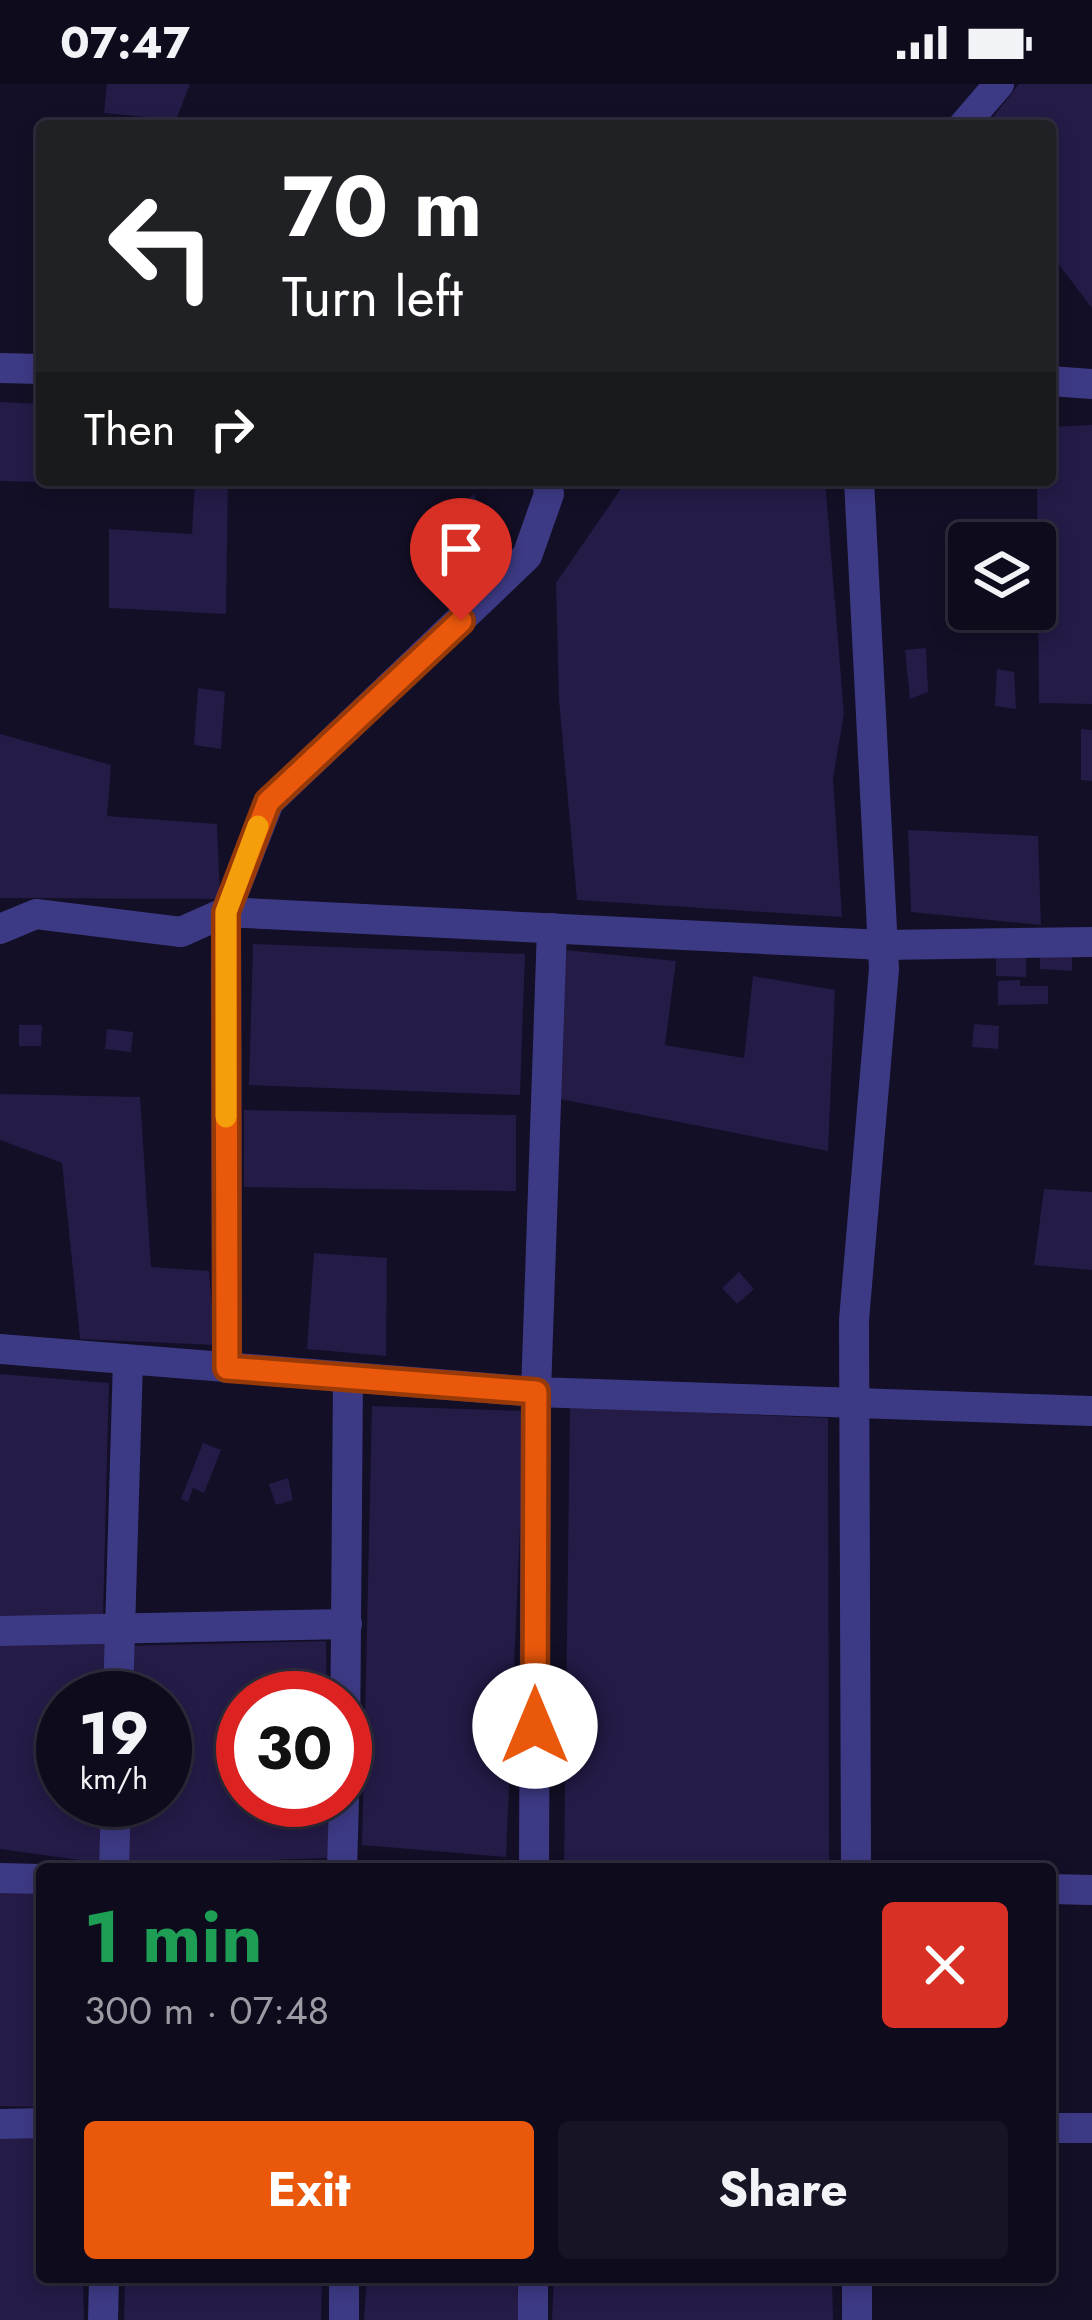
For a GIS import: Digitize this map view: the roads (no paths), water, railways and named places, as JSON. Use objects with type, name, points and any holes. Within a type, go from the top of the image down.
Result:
[{"type":"street","points":[[968,120],[999,84]]},
{"type":"street","points":[[0,368],[36,369]]},
{"type":"street","points":[[1056,381],[1092,384]]},
{"type":"street","points":[[227,1368],[226,912],[268,802],[527,556],[548,486]]},
{"type":"street","points":[[856,1863],[854,1320],[883,945],[859,486]]},
{"type":"street","points":[[0,929],[36,914],[181,932],[226,912],[883,945],[1092,942]]},
{"type":"street","points":[[534,1863],[536,1392],[552,928]]},
{"type":"street","points":[[0,1349],[536,1392],[1092,1411]]},
{"type":"street","points":[[119,1671],[128,1360]]},
{"type":"street","points":[[346,1671],[348,1378]]},
{"type":"street","points":[[0,1630],[347,1624]]},
{"type":"street","points":[[114,1863],[115,1827]]},
{"type":"street","points":[[342,1863],[343,1827]]},
{"type":"street","points":[[0,1878],[36,1879]]},
{"type":"street","points":[[1056,1889],[1092,1889]]},
{"type":"street","points":[[0,2125],[36,2123]]},
{"type":"street","points":[[1056,2128],[1092,2128]]},
{"type":"street","points":[[103,2320],[104,2283]]},
{"type":"street","points":[[344,2283],[344,2320]]},
{"type":"street","points":[[533,2283],[533,2320]]},
{"type":"street","points":[[857,2283],[857,2320]]}]
